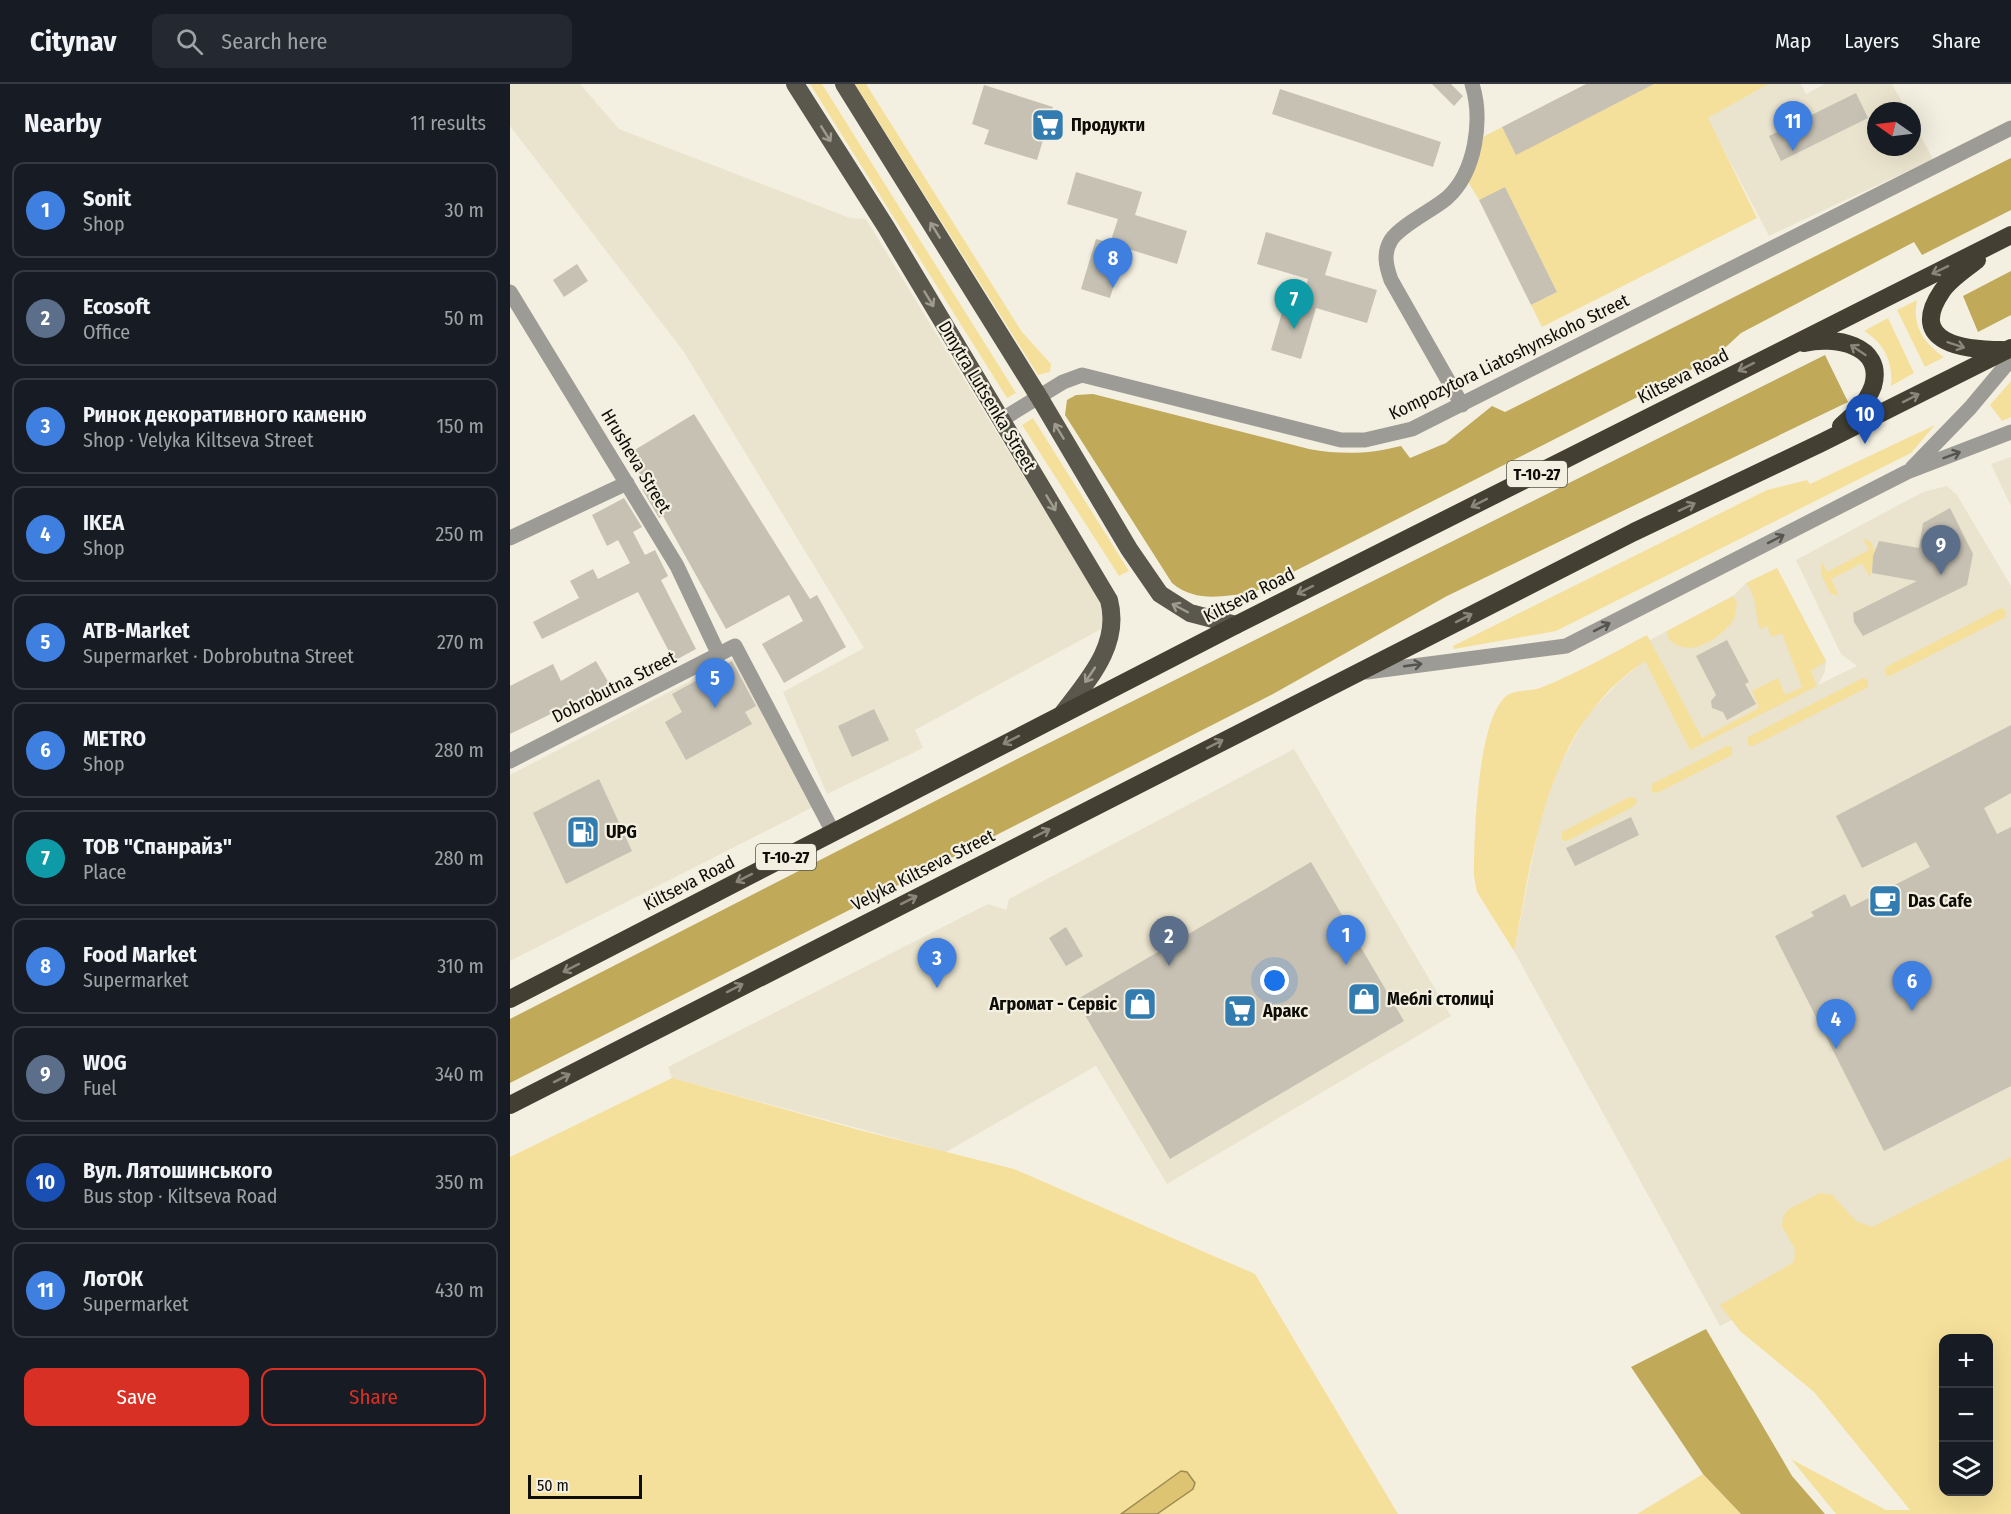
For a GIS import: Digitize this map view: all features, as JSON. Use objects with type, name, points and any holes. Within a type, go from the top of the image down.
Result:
[{"type":"highway","name":"Kiltseva Road","points":[[510,999],[1236,625],[2004,239]]},
{"type":"highway","points":[[2004,239],[1943,289],[1931,318],[1934,330],[1942,340],[1953,346],[1972,350],[2010,352]]},
{"type":"highway","points":[[1784,348],[1819,339],[1838,339],[1863,352],[1871,360],[1875,374],[1866,399],[1858,412],[1821,443]]},
{"type":"highway","points":[[1355,673],[1634,532],[2010,352]]},
{"type":"highway","name":"Velyka Kiltseva Street","points":[[510,1104],[1355,673]]},
{"type":"main road","name":"Dmytra Lutsenka Street","points":[[795,84],[886,227],[1109,600],[1113,616],[1112,636],[1104,654],[1063,714]]},
{"type":"main road","points":[[844,84],[1039,397],[1130,549],[1160,594],[1190,613],[1236,625]]},
{"type":"street","points":[[1462,405],[1391,280],[1385,261],[1392,238],[1448,197],[1457,186],[1468,164],[1478,120],[1472,84]]},
{"type":"street","name":"Kompozytora Liatoshynskoho Street","points":[[1001,420],[1063,382],[1082,375],[1341,440],[1365,440],[1404,432],[1462,405],[2011,128]]},
{"type":"street","name":"Hrusheva Street","points":[[510,292],[677,566],[719,655]]},
{"type":"street","points":[[1907,472],[1970,408],[2010,352]]},
{"type":"street","points":[[1355,673],[1566,646],[1907,472],[2011,432]]},
{"type":"street","points":[[510,538],[627,483]]},
{"type":"street","name":"Dobrobutna Street","points":[[510,761],[735,646],[833,832]]},
{"type":"shaded area","points":[[510,84],[580,84],[619,129],[850,218],[866,219],[1106,611],[1103,628],[915,730],[923,748],[827,794],[783,692],[864,648],[684,352],[510,126]]},
{"type":"shaded area","points":[[810,84],[822,84],[1016,393],[1007,398]]},
{"type":"shaded area","points":[[855,84],[866,84],[1022,332],[1051,364],[1050,372],[1038,375]]},
{"type":"shaded area","points":[[1654,84],[1768,84],[1708,118],[1757,218],[1542,327],[1531,305],[1557,292],[1505,188],[1479,200],[1467,180],[1479,139],[1502,127],[1516,154]]},
{"type":"shaded area","points":[[1768,84],[1801,84],[1806,94],[1825,84],[1892,84],[1902,102],[1867,102],[1867,156],[1921,156],[1921,137],[1933,159],[1769,236],[1707,118]]},
{"type":"shaded area","points":[[2011,158],[2011,210],[1922,255],[1914,242],[1741,333],[1714,358],[1252,593],[1200,596],[1172,583],[1065,415],[1067,400],[1076,395],[1093,394],[1309,449],[1355,453],[1401,446],[1410,458],[1446,443],[1492,406],[1505,412]]},
{"type":"shaded area","points":[[2011,271],[2011,315],[1978,332],[1963,296]]},
{"type":"shaded area","points":[[1917,300],[1916,317],[1921,333],[1930,346],[1944,357],[1925,367],[1897,310]]},
{"type":"shaded area","points":[[1888,318],[1914,373],[1891,386],[1891,369],[1886,354],[1864,331]]},
{"type":"shaded area","points":[[1825,355],[1848,402],[1447,596],[1273,694],[510,1083],[510,1019],[1025,755]]},
{"type":"shaded area","points":[[2011,381],[2011,417],[2002,421],[1990,405]]},
{"type":"shaded area","points":[[1033,418],[1129,571],[1119,576],[1022,425]]},
{"type":"shaded area","points":[[1935,425],[1911,453],[1556,631],[1454,649],[1453,646],[1767,490],[1807,480],[1810,484]]},
{"type":"shaded area","points":[[2011,457],[2011,506],[1991,464]]},
{"type":"shaded area","points":[[1947,486],[1957,495],[2011,586],[2011,1175],[1720,1326],[1514,951],[1541,816],[1559,766],[1588,714],[1619,682],[1644,661],[1637,647],[1733,596],[1746,583],[1777,568],[1826,661],[1825,671],[1818,685],[1857,666],[1841,654],[1796,560],[1923,492]]},
{"type":"shaded area","points":[[1863,538],[1871,542],[1875,552],[1870,577],[1862,563],[1831,579],[1839,596],[1830,593],[1822,576],[1821,560],[1827,572],[1869,550]]},
{"type":"shaded area","points":[[1777,568],[1826,661],[1811,671],[1817,686],[1690,750],[1645,661],[1612,688],[1586,719],[1566,754],[1550,791],[1529,870],[1514,951],[1477,892],[1474,876],[1476,809],[1483,755],[1488,731],[1505,697],[1554,682],[1647,635],[1702,738],[1759,708],[1752,691],[1778,678],[1785,695],[1802,687],[1782,633],[1771,637],[1767,626],[1760,629],[1754,600],[1746,583]]},
{"type":"shaded area","points":[[1733,596],[1737,603],[1734,620],[1712,640],[1703,645],[1685,648],[1676,645],[1668,638],[1667,631]]},
{"type":"shaded area","points":[[2001,608],[2005,610],[2006,617],[1890,676],[1885,675],[1886,667]]},
{"type":"shaded area","points":[[736,657],[813,807],[510,961],[510,775]]},
{"type":"shaded area","points":[[1863,678],[1868,680],[1868,687],[1753,746],[1748,745],[1748,737]]},
{"type":"shaded area","points":[[1727,746],[1732,747],[1732,755],[1657,793],[1652,792],[1652,784]]},
{"type":"shaded area","points":[[1294,749],[1451,1016],[1167,1184],[1096,1066],[946,1152],[672,1078],[668,1067],[988,904],[1006,910],[1009,899]]},
{"type":"shaded area","points":[[1629,797],[1635,798],[1637,802],[1634,806],[1567,841],[1562,840],[1562,832]]},
{"type":"shaded area","points":[[672,1078],[859,1130],[1014,1169],[1255,1274],[1398,1514],[510,1514],[510,1157]]},
{"type":"shaded area","points":[[2011,1157],[2011,1514],[1836,1514],[1791,1459],[1886,1510],[1910,1510],[1814,1392],[1740,1331],[1720,1305],[1794,1262],[1795,1249],[1782,1227],[1783,1217],[1789,1209],[1820,1193],[1832,1195],[1856,1221],[1872,1227]]},
{"type":"shaded area","points":[[1706,1329],[1792,1476],[1825,1514],[1741,1514],[1703,1474],[1631,1367]]},
{"type":"shaded area","points":[[1181,1471],[1187,1472],[1195,1483],[1193,1489],[1157,1514],[1121,1514]]},
{"type":"shaded area","points":[[1703,1474],[1741,1514],[1637,1514]]},
{"type":"building","points":[[1432,84],[1451,84],[1463,96],[1454,106]]},
{"type":"building","points":[[1586,84],[1654,84],[1516,155],[1502,127]]},
{"type":"building","points":[[984,85],[1053,107],[1037,160],[984,144],[989,130],[972,124]]},
{"type":"building","points":[[1280,89],[1441,142],[1433,167],[1272,114]]},
{"type":"building","points":[[1856,93],[1867,116],[1867,118],[1781,161],[1769,136]]},
{"type":"building","points":[[1076,172],[1142,192],[1135,215],[1187,231],[1177,264],[1125,248],[1110,298],[1081,289],[1096,239],[1110,243],[1118,219],[1067,204]]},
{"type":"building","points":[[1505,187],[1557,292],[1531,305],[1479,200]]},
{"type":"building","points":[[1266,232],[1332,252],[1325,275],[1377,290],[1367,323],[1316,308],[1301,359],[1271,350],[1286,299],[1301,303],[1308,279],[1257,264]]},
{"type":"building","points":[[577,264],[588,281],[564,297],[553,280]]},
{"type":"building","points":[[694,414],[810,599],[817,595],[846,647],[784,683],[762,644],[803,621],[789,595],[726,629],[663,516],[659,518],[642,489],[647,487],[628,454]]},
{"type":"building","points":[[624,498],[642,527],[633,532],[645,555],[655,550],[668,576],[661,580],[696,649],[674,661],[638,592],[542,639],[533,622],[579,598],[570,581],[593,569],[598,579],[630,563],[618,540],[607,546],[592,515]]},
{"type":"building","points":[[1950,508],[1973,554],[1967,585],[1863,636],[1854,622],[1853,613],[1917,581],[1872,573],[1873,556],[1879,541],[1919,548],[1923,523]]},
{"type":"building","points":[[1727,640],[1749,682],[1745,684],[1756,704],[1727,720],[1723,712],[1712,708],[1711,701],[1716,695],[1696,656]]},
{"type":"building","points":[[596,661],[610,685],[510,734],[510,686],[553,664],[561,681]]},
{"type":"building","points":[[732,661],[756,706],[745,712],[752,724],[686,760],[665,722],[682,712],[672,694]]},
{"type":"building","points":[[874,709],[889,740],[852,757],[838,726]]},
{"type":"building","points":[[2011,725],[2011,793],[1984,808],[1997,834],[2011,827],[2011,1086],[1884,1151],[1775,936],[1814,916],[1811,912],[1845,894],[1851,907],[1930,867],[1916,842],[1862,868],[1836,816]]},
{"type":"building","name":"UPG","points":[[599,779],[632,851],[566,884],[533,813]]},
{"type":"building","points":[[1631,817],[1639,835],[1575,866],[1566,848]]},
{"type":"building","name":"Аракс","points":[[1311,862],[1404,1021],[1170,1159],[1076,1000]]},
{"type":"building","points":[[1066,927],[1083,956],[1066,966],[1049,938]]},
{"type":"place","name":"Продукти","points":[[1048,125]]},
{"type":"place","name":"ЛотОК","points":[[1793,151]]},
{"type":"place","name":"Food Market","points":[[1113,288]]},
{"type":"place","name":"ТОВ \"Спанрайз\"","points":[[1294,329]]},
{"type":"place","name":"Вул. Лятошинського","points":[[1865,444]]},
{"type":"place","name":"WOG","points":[[1941,575]]},
{"type":"place","name":"ATB-Market","points":[[715,708]]},
{"type":"place","name":"UPG","points":[[583,832]]},
{"type":"place","name":"Das Cafe","points":[[1885,901]]},
{"type":"place","name":"Sonit","points":[[1346,965]]},
{"type":"place","name":"Ecosoft","points":[[1169,966]]},
{"type":"place","name":"Ринок декоративного каменю","points":[[937,988]]},
{"type":"place","name":"Меблі столиці","points":[[1364,999]]},
{"type":"place","name":"Агромат - Сервіс","points":[[1140,1004]]},
{"type":"place","name":"Аракс","points":[[1240,1011]]},
{"type":"place","name":"METRO","points":[[1912,1011]]},
{"type":"place","name":"IKEA","points":[[1836,1049]]}]
